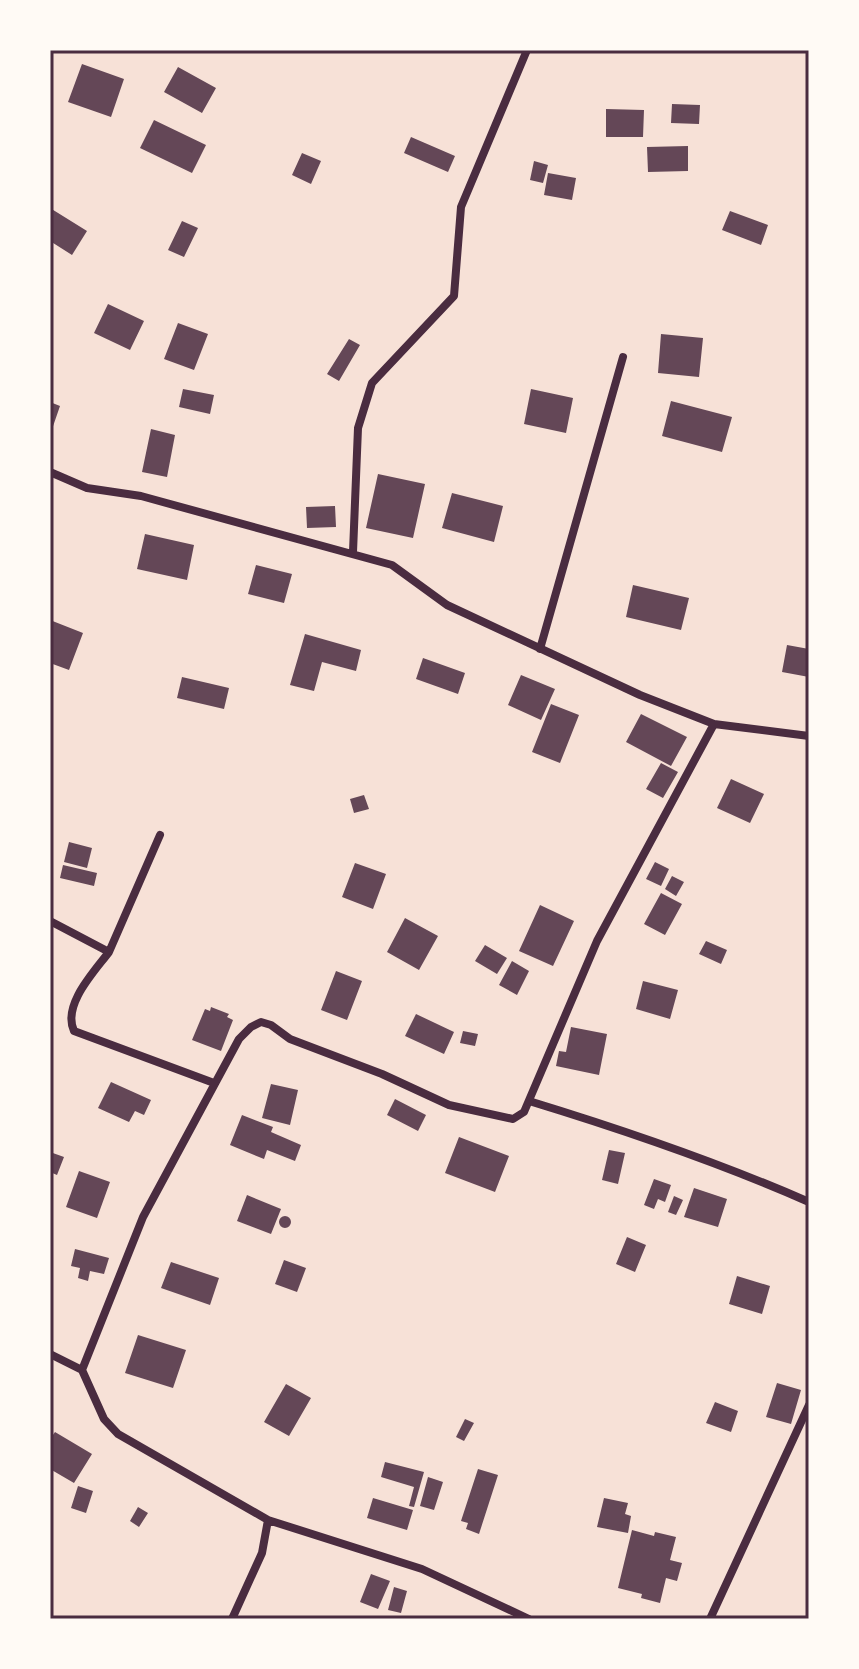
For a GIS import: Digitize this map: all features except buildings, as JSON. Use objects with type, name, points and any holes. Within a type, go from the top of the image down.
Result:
[{"type":"street","points":[[353,552],[358,428],[372,383],[454,296],[461,207],[527,50]]},
{"type":"street","points":[[540,649],[623,357]]},
{"type":"street","points":[[50,472],[87,488],[141,496],[392,565],[447,605],[640,695],[714,724],[809,736]]},
{"type":"street","points":[[82,1370],[143,1217],[239,1039],[251,1027],[261,1022],[271,1025],[290,1039],[382,1074],[449,1105],[513,1119],[524,1112],[597,941],[714,724]]},
{"type":"street","points":[[160,835],[109,952],[77,998],[70,1022],[74,1031],[214,1083]]},
{"type":"street","points":[[50,921],[109,952]]},
{"type":"street","points":[[529,1101],[618,1128],[809,1202]]},
{"type":"street","points":[[50,1354],[82,1370],[104,1419],[118,1434],[268,1520],[422,1569],[529,1619]]},
{"type":"street","points":[[710,1619],[809,1405]]},
{"type":"street","points":[[232,1619],[262,1553],[268,1520]]}]
